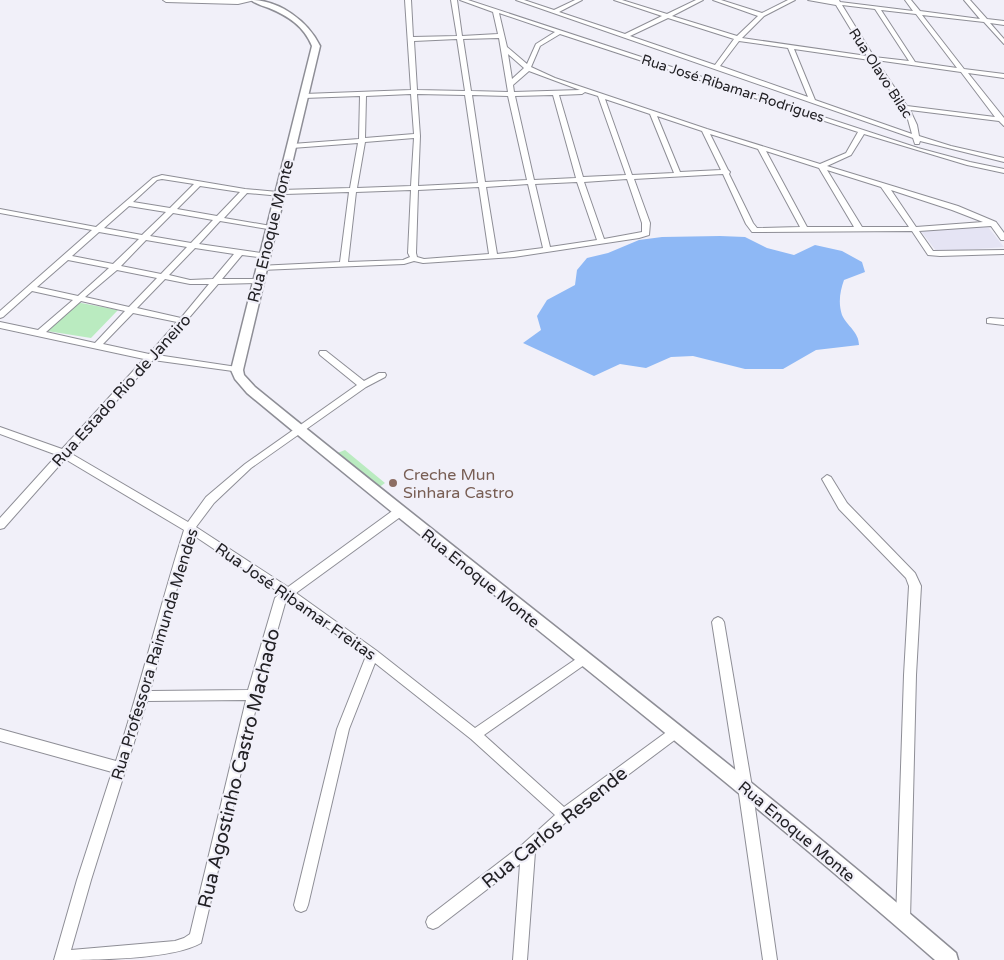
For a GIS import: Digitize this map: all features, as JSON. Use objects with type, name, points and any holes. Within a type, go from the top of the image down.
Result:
[{"type":"main road","name":"Rua Enoque Monte","points":[[253,0],[290,15],[304,25],[313,36],[316,46],[237,370],[239,376],[251,390],[298,430],[583,660],[745,787],[949,960]]},
{"type":"street","points":[[166,0],[240,2],[253,0]]},
{"type":"street","points":[[408,0],[417,136],[412,253],[414,258]]},
{"type":"street","points":[[454,0],[493,256]]},
{"type":"street","name":"Rua José Ribamar Rodrigues","points":[[463,0],[916,149],[969,164],[1004,171]]},
{"type":"street","points":[[519,0],[812,100],[917,138],[958,150],[1004,160]]},
{"type":"street","points":[[555,12],[579,0]]},
{"type":"street","points":[[617,0],[737,39],[790,48],[1004,76]]},
{"type":"street","points":[[626,36],[700,0]]},
{"type":"street","points":[[716,0],[762,15]]},
{"type":"street","points":[[723,86],[718,68],[737,39],[762,15],[792,0]]},
{"type":"street","points":[[811,0],[817,2],[836,1],[1004,22]]},
{"type":"street","points":[[908,0],[961,70],[1003,121]]},
{"type":"street","points":[[967,0],[1004,42]]},
{"type":"street","name":"Rua Olavo Bilac","points":[[836,1],[905,108],[914,125],[917,138],[916,149]]},
{"type":"street","points":[[876,7],[913,63]]},
{"type":"street","points":[[495,10],[504,48],[511,94],[547,250]]},
{"type":"street","points":[[510,84],[528,68],[538,45],[560,31]]},
{"type":"street","points":[[583,39],[616,33]]},
{"type":"street","points":[[410,39],[501,36]]},
{"type":"street","points":[[504,48],[528,68],[588,92],[956,208],[993,224],[1004,238]]},
{"type":"street","points":[[790,48],[812,100]]},
{"type":"street","points":[[304,96],[414,92],[469,94],[588,92]]},
{"type":"street","points":[[555,92],[580,180],[601,241]]},
{"type":"street","points":[[344,264],[353,190],[362,141],[362,94]]},
{"type":"street","points":[[67,257],[190,282],[214,283],[261,268],[404,262],[414,258],[423,261],[493,256],[639,236],[646,233],[647,230],[601,96]]},
{"type":"street","points":[[905,108],[1003,121]]},
{"type":"street","points":[[652,112],[678,175]]},
{"type":"street","points":[[705,130],[727,172],[752,228],[763,231],[860,230],[993,224]]},
{"type":"street","points":[[821,166],[848,154],[862,130]]},
{"type":"street","points":[[292,146],[417,136]]},
{"type":"street","points":[[760,146],[805,230]]},
{"type":"street","points":[[821,166],[860,230]]},
{"type":"street","points":[[0,315],[151,181],[158,178],[245,191],[281,193],[483,185],[727,172]]},
{"type":"street","points":[[40,333],[115,267],[198,184]]},
{"type":"street","points":[[884,186],[926,249],[933,254],[1004,252]]},
{"type":"street","points":[[96,345],[245,191]]},
{"type":"street","points":[[127,203],[271,228]]},
{"type":"street","points":[[0,211],[239,253],[261,268]]},
{"type":"street","name":"Rua Estado Rio de Janeiro","points":[[0,525],[183,321],[239,253]]},
{"type":"street","points":[[31,288],[183,321]]},
{"type":"street","points":[[990,321],[1004,322]]},
{"type":"street","points":[[0,325],[150,356],[237,370]]},
{"type":"street","points":[[323,353],[363,385]]},
{"type":"street","name":"Rua Professora Raimunda Mendes","points":[[61,959],[143,696],[169,595],[190,528],[198,513],[248,466],[363,385],[382,375]]},
{"type":"street","name":"Rua José Ribamar Freitas","points":[[0,430],[65,454],[190,528],[287,592],[373,654],[475,735],[564,816]]},
{"type":"street","points":[[827,479],[843,506],[911,576],[915,586],[910,674],[903,920]]},
{"type":"street","name":"Rua Agostinho Castro Machado","points":[[61,959],[175,948],[188,944],[198,935],[253,695],[279,602],[287,592],[399,512]]},
{"type":"street","points":[[718,622],[745,787],[770,960]]},
{"type":"street","points":[[301,905],[343,729],[373,654]]},
{"type":"street","points":[[475,735],[583,660]]},
{"type":"street","points":[[143,696],[253,695]]},
{"type":"street","name":"Rua Carlos Resende","points":[[433,922],[528,849],[564,816],[676,732]]},
{"type":"street","points":[[0,735],[120,768]]},
{"type":"street","points":[[520,960],[528,849]]},
{"type":"shaded area","points":[[987,226],[1004,247],[937,252],[921,231]]},
{"type":"green space","points":[[76,302],[118,310],[91,338],[47,331]]},
{"type":"green space","points":[[345,450],[385,483],[378,488],[335,454]]},
{"type":"water","points":[[662,237],[745,237],[767,248],[794,255],[815,245],[842,251],[862,262],[865,272],[844,280],[840,302],[842,315],[857,336],[859,345],[816,350],[783,369],[745,369],[693,356],[671,357],[646,368],[620,364],[594,376],[523,343],[541,330],[537,316],[547,300],[575,285],[577,270],[587,258],[608,253],[639,240]]},
{"type":"place","name":"Creche Mun Sinhara Castro","points":[[393,483]]}]
